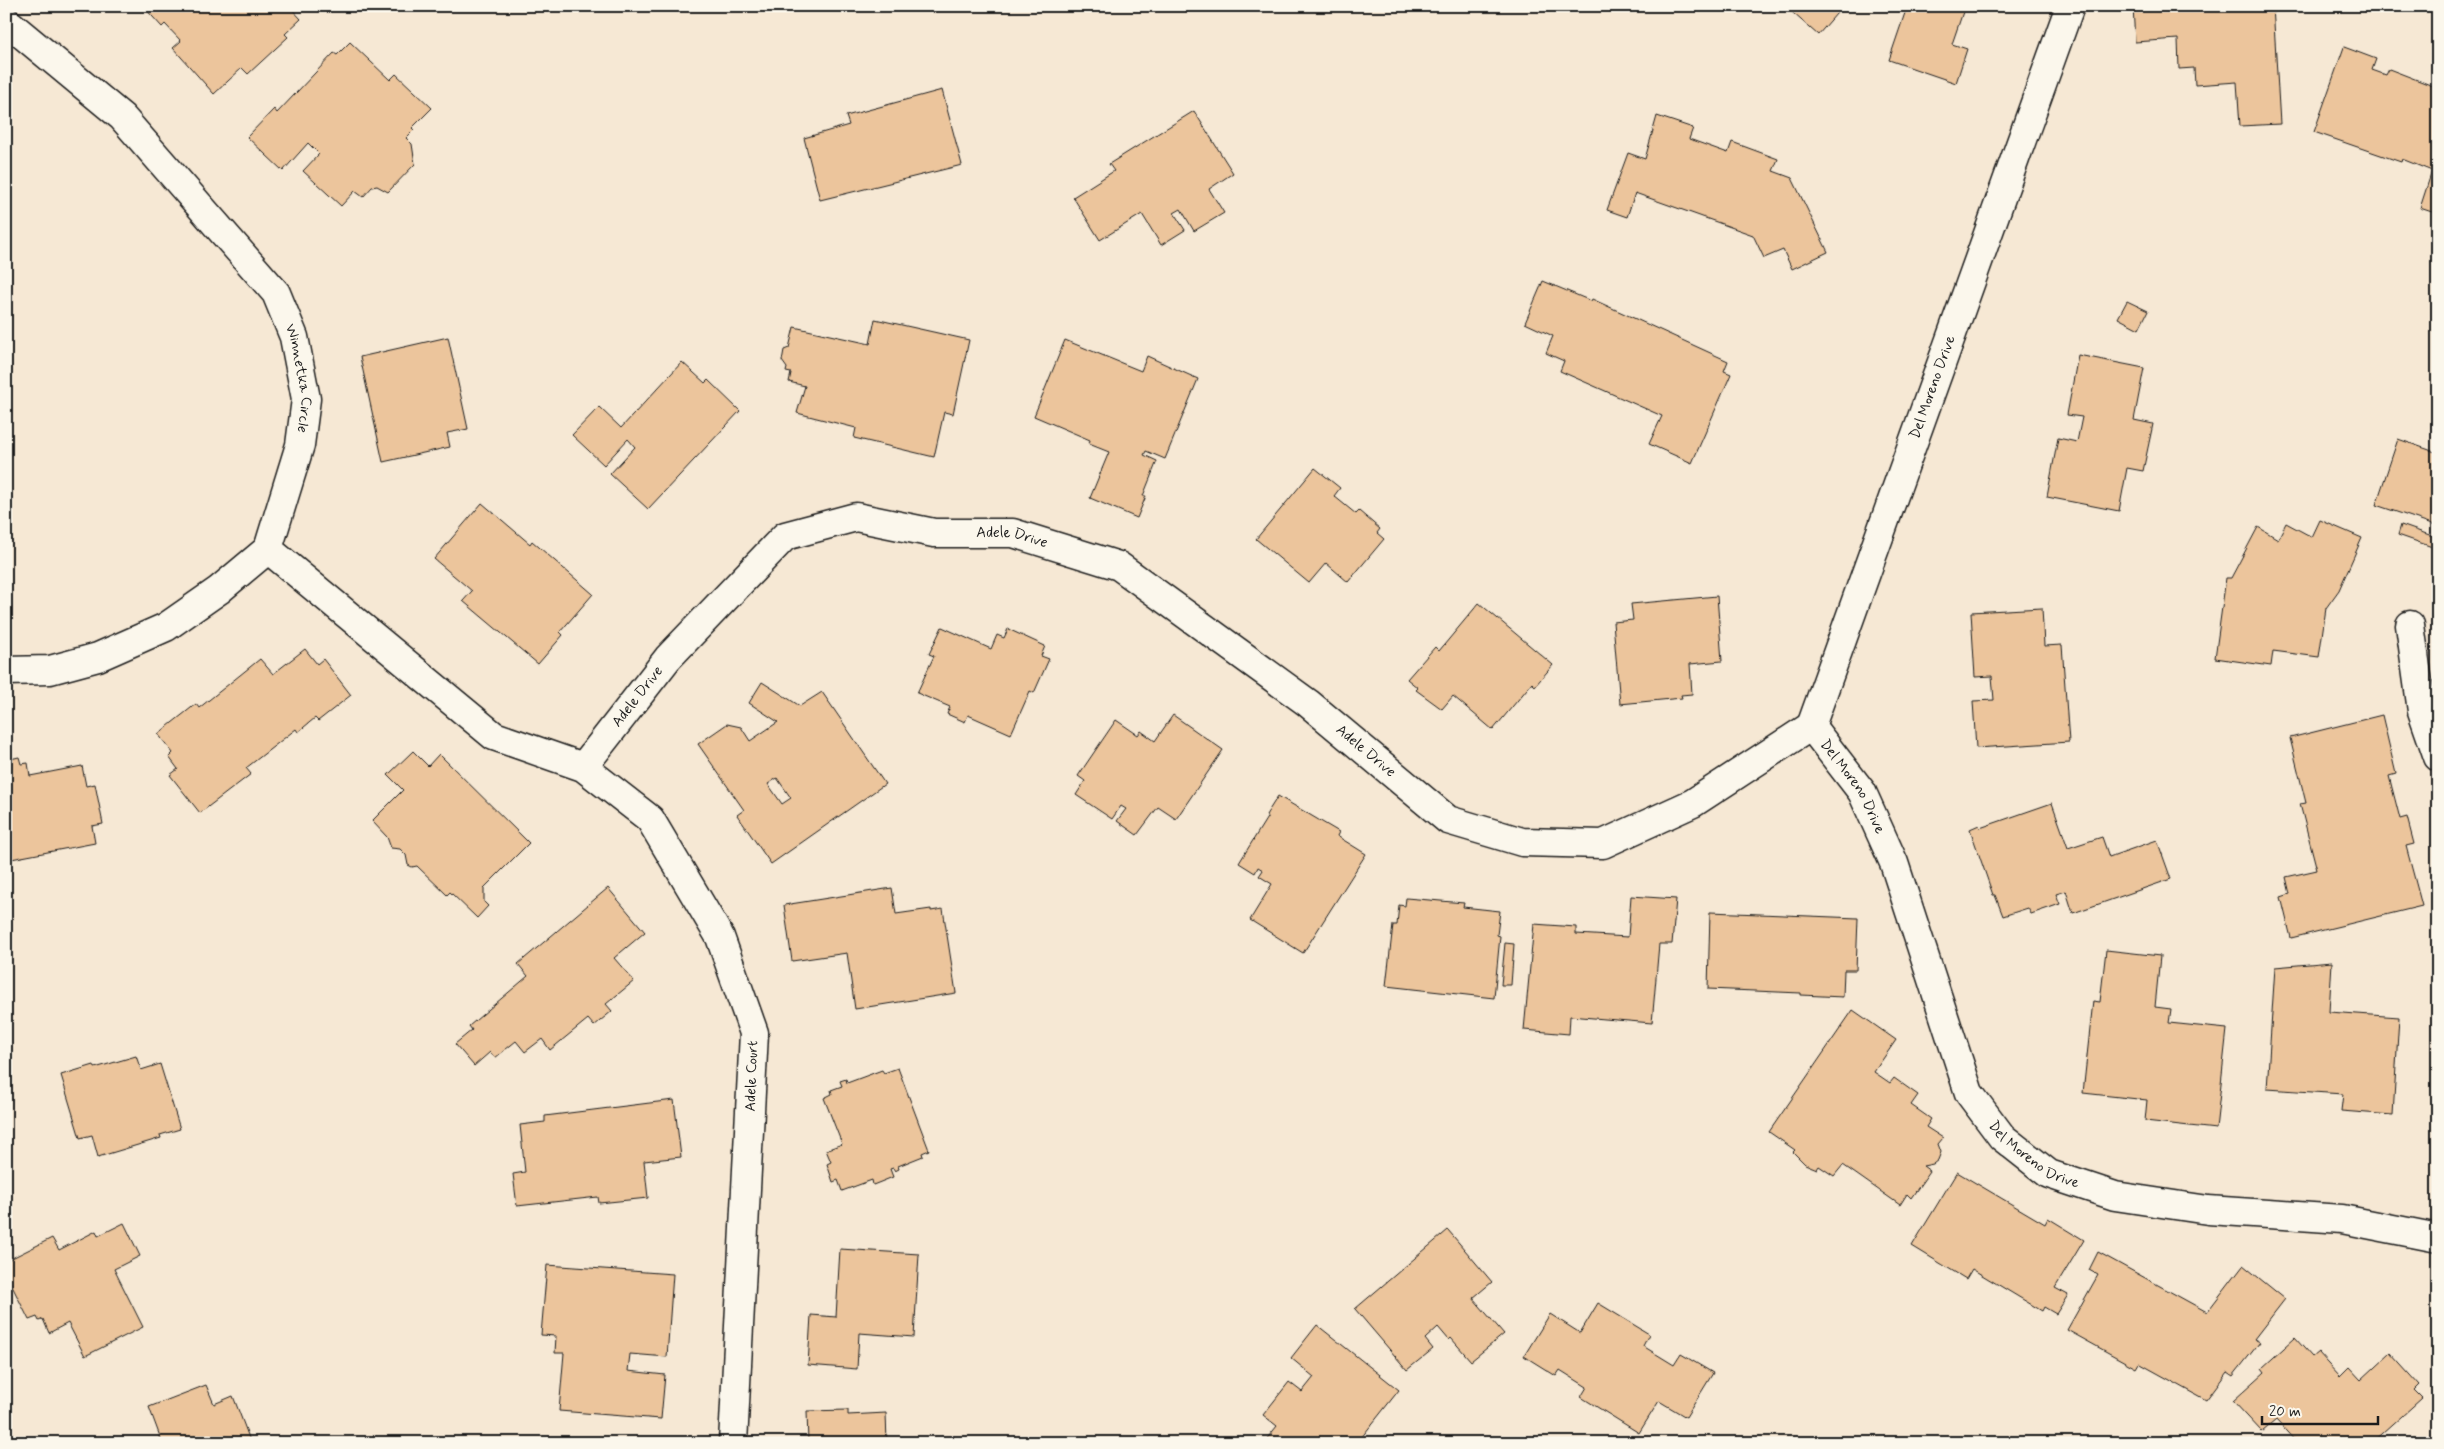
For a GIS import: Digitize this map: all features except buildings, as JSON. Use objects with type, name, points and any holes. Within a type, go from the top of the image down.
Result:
[{"type":"street","name":"Del Moreno Drive","points":[[2070,6],[1811,726],[1862,792],[1894,863],[1969,1092],[2002,1137],[2049,1174],[2115,1196],[2208,1210],[2342,1218],[2438,1238]]},
{"type":"street","name":"Winnetka Circle","points":[[6,21],[122,117],[276,293],[294,337],[306,399],[300,445],[268,549]]},
{"type":"street","name":"Adele Drive","points":[[583,767],[668,658],[785,536],[856,517],[934,533],[1013,533],[1119,566],[1308,703],[1448,820],[1522,842],[1603,844],[1693,803],[1811,726]]},
{"type":"street","points":[[6,671],[50,670],[88,660],[166,627],[218,590],[268,549],[494,736],[583,767]]},
{"type":"street","points":[[2410,624],[2422,711],[2438,758]]},
{"type":"street","name":"Adele Court","points":[[583,767],[650,819],[720,936],[754,1034],[733,1443]]}]
